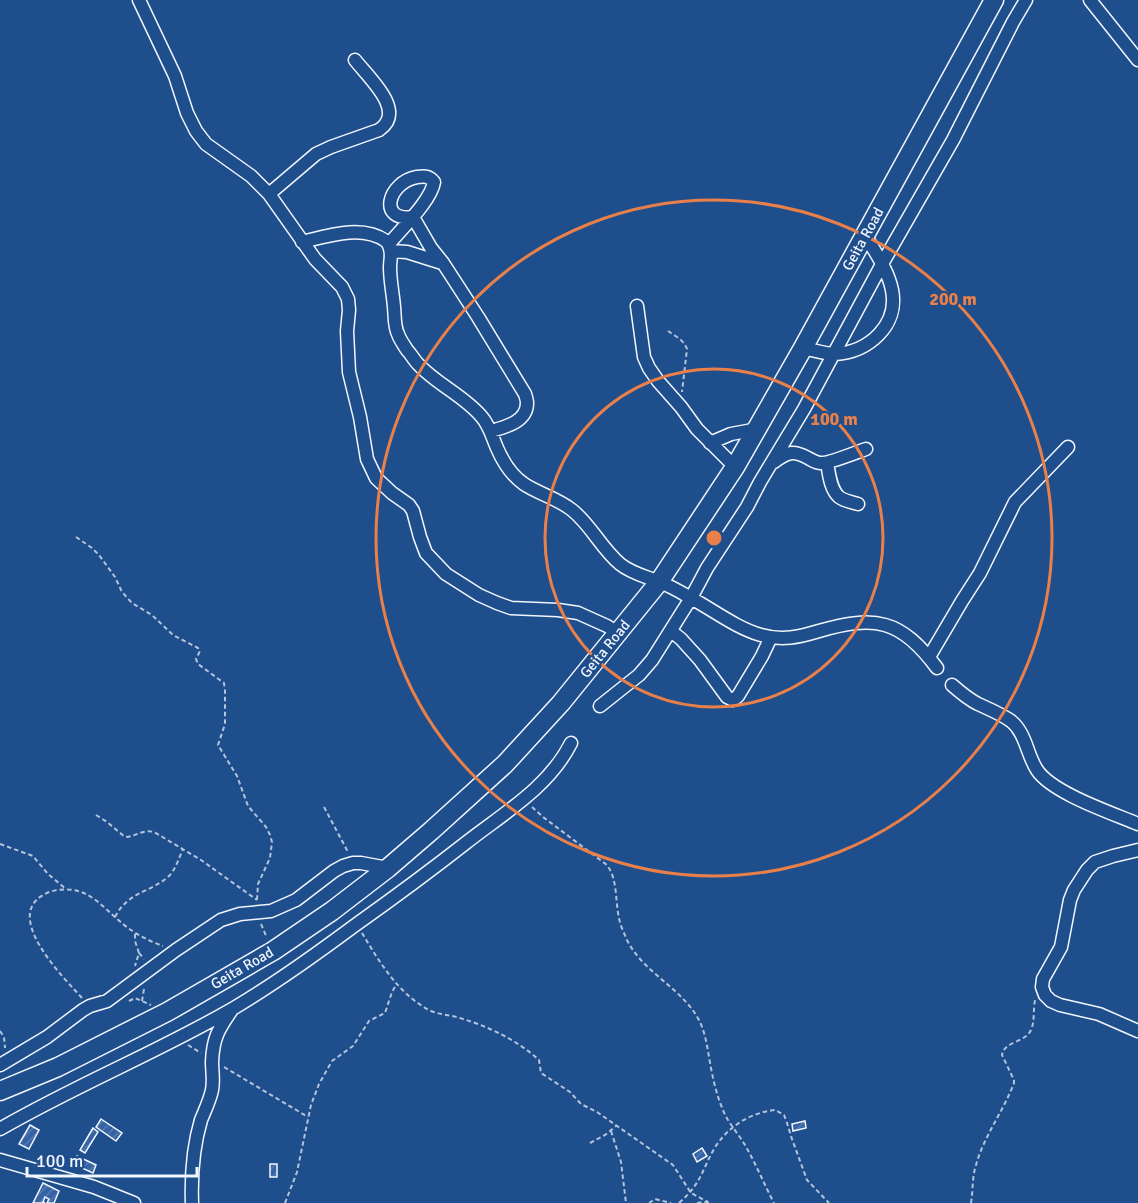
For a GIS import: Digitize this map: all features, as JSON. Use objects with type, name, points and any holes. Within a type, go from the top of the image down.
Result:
[{"type":"highway","name":"Geita Road","points":[[0,1091],[58,1066],[167,1012],[273,951],[332,911],[388,868],[505,764],[561,703],[659,582],[735,467],[994,0]]},
{"type":"street","points":[[140,0],[175,76],[196,132],[206,144],[251,176],[269,194],[315,260],[342,287],[348,299],[349,310],[347,331],[349,372],[367,459],[376,478],[409,505],[413,511],[426,553],[447,574],[496,603],[511,608],[558,610],[578,614],[593,619],[618,633]]},
{"type":"street","points":[[600,706],[639,675],[652,660],[707,568],[747,507],[953,141],[1026,0]]},
{"type":"street","points":[[1090,0],[1138,60]]},
{"type":"street","points":[[269,194],[316,154],[385,126],[390,118],[390,109],[382,94],[356,60]]},
{"type":"street","points":[[492,430],[518,421],[524,414],[527,403],[525,394],[413,217],[390,248],[390,283],[395,326],[399,338],[419,365],[482,416],[492,430],[496,447],[513,476],[574,512],[618,562],[628,570],[659,582],[748,630],[771,638],[783,639],[846,624],[878,623],[904,633],[937,668]]},
{"type":"street","points":[[302,242],[353,232],[369,234],[384,240],[390,248],[443,263]]},
{"type":"street","points":[[803,348],[834,354],[853,351],[870,343],[884,330],[894,307],[892,288],[882,264],[865,235]]},
{"type":"street","points":[[637,306],[644,357],[649,368],[697,429],[735,467]]},
{"type":"street","points":[[710,443],[731,434],[758,429]]},
{"type":"street","points":[[929,657],[980,573],[1015,502],[1068,447]]},
{"type":"street","points":[[770,464],[794,452],[814,462],[827,463],[866,449]]},
{"type":"street","points":[[827,463],[832,486],[836,493],[840,498],[858,504]]},
{"type":"street","points":[[671,631],[691,649],[727,697],[733,700],[738,696],[771,638]]},
{"type":"street","points":[[952,684],[960,693],[1011,721],[1023,739],[1037,770],[1046,780],[1074,796],[1138,824]]},
{"type":"street","points":[[0,1130],[42,1106],[179,1038],[282,978],[431,870],[526,796],[558,766],[571,743]]},
{"type":"street","points":[[1138,850],[1095,862],[1087,870],[1070,900],[1061,948],[1043,979],[1042,987],[1045,995],[1051,1001],[1099,1014],[1138,1031]]},
{"type":"street","points":[[0,1065],[26,1051],[90,1006],[105,1002],[221,920],[258,905],[271,911],[296,900],[337,869],[353,863],[388,868]]},
{"type":"street","points":[[192,1203],[192,1166],[198,1132],[212,1093],[212,1060],[217,1033],[232,1009]]},
{"type":"street","points":[[0,1160],[94,1187],[134,1203]]},
{"type":"path","points":[[668,331],[682,340],[687,349],[681,407]]},
{"type":"path","points":[[76,537],[92,548],[104,561],[126,598],[152,615],[173,635],[198,648],[200,651],[196,659],[198,664],[224,684],[225,724],[218,745],[237,776],[248,806],[266,827],[272,842],[270,858],[258,884],[258,905],[263,929],[273,951]]},
{"type":"path","points":[[526,796],[531,807],[611,871],[619,920],[627,940],[637,956],[681,997],[700,1022],[705,1035],[713,1079],[723,1110],[745,1145],[774,1203]]},
{"type":"path","points":[[324,807],[353,863]]},
{"type":"path","points":[[96,815],[125,837],[146,830],[154,832],[201,860],[258,905]]},
{"type":"path","points":[[0,844],[33,856],[48,874],[66,889]]},
{"type":"path","points":[[115,917],[122,905],[130,898],[171,874],[183,849]]},
{"type":"path","points":[[90,1006],[42,950],[29,925],[31,908],[40,896],[66,889],[80,892],[100,904],[135,933],[176,950]]},
{"type":"path","points":[[357,924],[396,985],[407,995],[431,1011],[462,1018],[515,1043],[539,1060],[540,1071],[543,1075],[570,1092],[581,1104],[597,1112],[673,1165],[691,1192],[712,1203]]},
{"type":"path","points":[[134,981],[135,965],[139,953],[135,933]]},
{"type":"path","points":[[285,1203],[297,1172],[314,1095],[326,1070],[332,1061],[353,1046],[369,1021],[385,1013],[396,985]]},
{"type":"path","points":[[971,1203],[974,1175],[980,1154],[1014,1083],[1002,1050],[1029,1033],[1036,998],[1042,987]]},
{"type":"path","points":[[105,1002],[124,1003],[135,998],[167,1012]]},
{"type":"path","points":[[179,1038],[308,1117]]},
{"type":"path","points":[[679,1203],[691,1192],[716,1147],[732,1127],[754,1114],[776,1110],[784,1115],[788,1123],[807,1180],[829,1203]]},
{"type":"path","points":[[590,1143],[616,1126]]},
{"type":"path","points":[[611,1131],[621,1162],[626,1203]]},
{"type":"path","points":[[649,1203],[655,1199],[672,1203]]},
{"type":"path","points":[[697,1203],[708,1202]]},
{"type":"building","points":[[101,1119],[122,1133],[116,1141],[96,1127]]},
{"type":"building","points":[[805,1121],[806,1128],[793,1131],[792,1124]]},
{"type":"building","points":[[30,1125],[39,1130],[29,1149],[19,1144]]},
{"type":"building","points":[[93,1128],[98,1132],[85,1153],[80,1150]]},
{"type":"building","points":[[702,1148],[707,1156],[697,1162],[693,1154]]},
{"type":"building","points":[[77,1156],[96,1165],[93,1173],[73,1164]]},
{"type":"building","points":[[270,1164],[277,1164],[277,1177],[270,1177]]},
{"type":"building","points":[[43,1183],[59,1191],[54,1203],[47,1203],[49,1199],[45,1197],[43,1202],[45,1203],[33,1203]]}]
